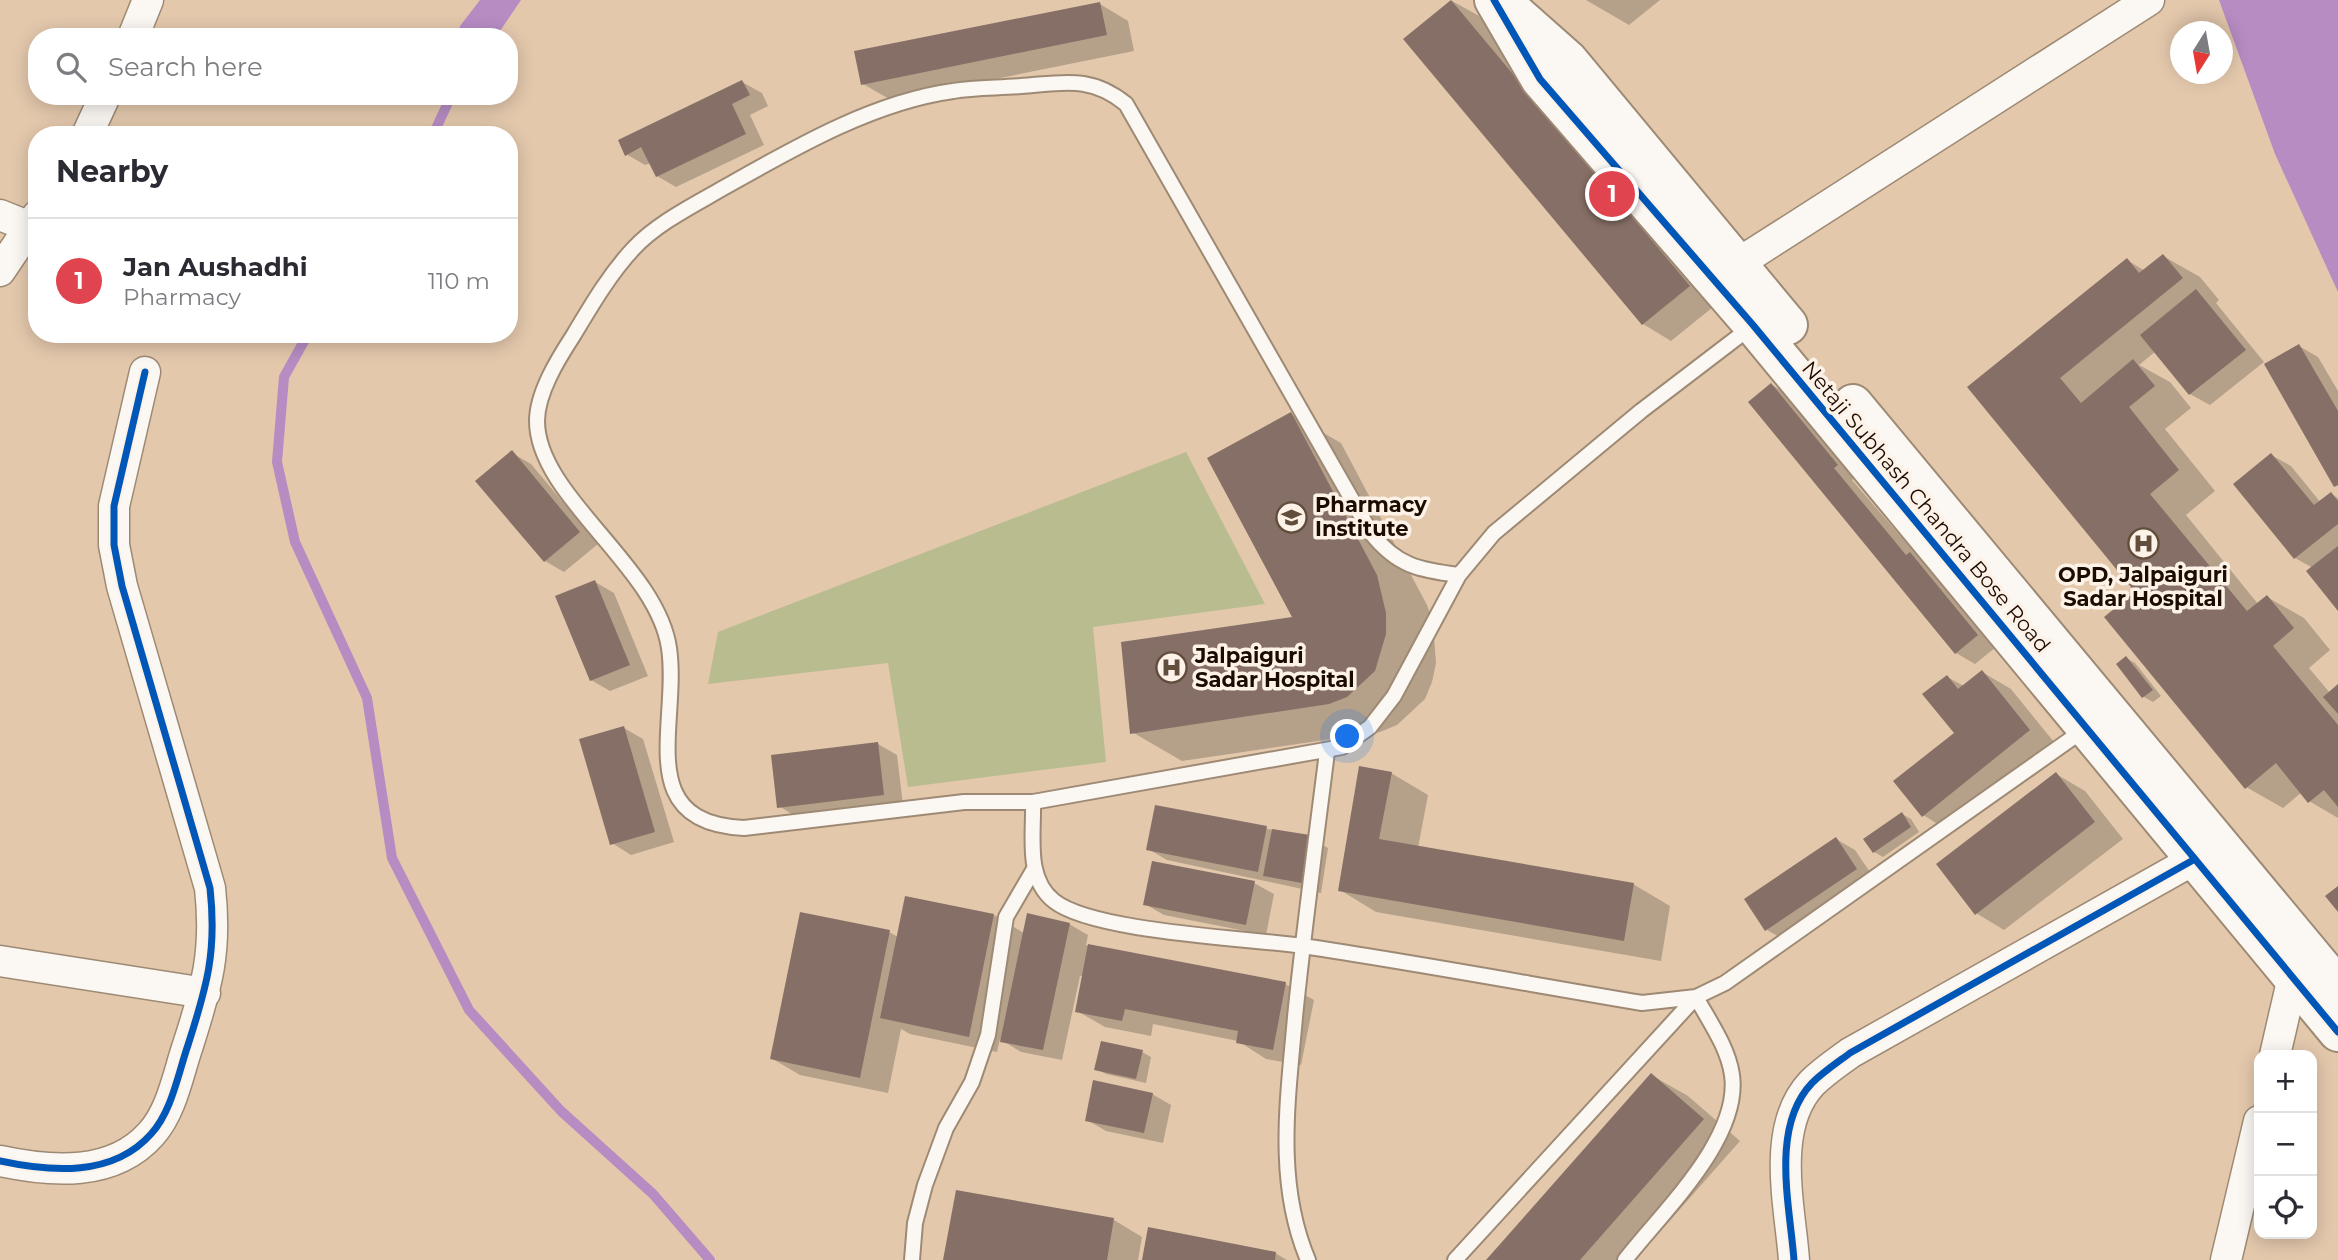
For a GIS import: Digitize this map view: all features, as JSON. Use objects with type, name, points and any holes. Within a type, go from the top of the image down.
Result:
[{"type":"street","points":[[137,28],[148,0]]},
{"type":"street","name":"Netaji Subhash Chandra Bose Road","points":[[1494,0],[1540,79],[1753,325],[2195,859],[2298,962],[2338,986]]},
{"type":"street","name":"Netaji Subhash Chandra Bose Road","points":[[1500,0],[1568,60],[1737,264],[2298,962],[2338,1032]]},
{"type":"street","points":[[1737,264],[2120,10],[2149,0]]},
{"type":"street","points":[[92,126],[102,105]]},
{"type":"street","points":[[0,215],[28,220]]},
{"type":"street","points":[[0,271],[28,229]]},
{"type":"street","points":[[0,1161],[75,1170],[128,1153],[151,1134],[166,1109],[205,993],[212,962],[210,888],[122,586],[114,545],[114,506],[145,372]]},
{"type":"street","points":[[1794,1260],[1786,1150],[1794,1109],[1812,1083],[1850,1053],[2195,859]]},
{"type":"street","points":[[0,961],[205,993]]},
{"type":"street","points":[[2276,1050],[2298,962]]},
{"type":"street","points":[[2226,1260],[2254,1142]]},
{"type":"lane","points":[[1459,575],[1426,571],[1404,563],[1386,552],[1371,533],[1126,104],[1108,89],[1084,82],[951,91],[863,117],[792,149],[680,212],[634,247],[604,285],[547,385],[536,419],[540,445],[555,475],[653,602],[666,630],[671,660],[668,770],[678,802],[689,814],[723,827],[744,828],[964,802],[1034,802],[1327,752],[1357,737],[1382,713],[1408,671],[1459,575],[1494,533],[1641,411],[1753,325]]},
{"type":"lane","points":[[1455,1260],[1696,998],[1725,983],[2086,728]]},
{"type":"lane","points":[[1308,1260],[1297,1233],[1286,1155],[1287,1109],[1302,946],[1327,752]]},
{"type":"lane","points":[[1034,802],[1034,869],[1037,880],[1055,902],[1090,918],[1302,946],[1642,1003],[1696,998]]},
{"type":"lane","points":[[912,1260],[915,1223],[925,1185],[946,1128],[972,1082],[988,1035],[1006,917],[1034,869]]},
{"type":"lane","points":[[1625,1260],[1717,1140],[1731,1107],[1732,1074],[1728,1057],[1696,998]]},
{"type":"green space","points":[[1186,452],[1265,604],[1093,627],[1106,762],[908,787],[888,663],[708,684],[718,632]]},
{"type":"shaded area","points":[[480,0],[521,0],[502,28],[460,26]]},
{"type":"shaded area","points":[[2219,0],[2338,0],[2338,292],[2275,154],[2233,38],[2233,21],[2227,21]]},
{"type":"building","points":[[1451,0],[1690,286],[1642,325],[1403,39]]},
{"type":"building","points":[[1100,2],[1107,35],[861,85],[854,51]]},
{"type":"building","points":[[742,80],[750,95],[732,104],[746,134],[656,177],[641,147],[625,156],[618,140]]},
{"type":"building","name":"OPD, Jalpaiguri Sadar Hospital","points":[[2163,254],[2183,278],[2060,378],[2081,403],[2133,359],[2155,386],[2129,407],[2179,470],[2150,494],[2247,611],[2267,595],[2294,628],[2273,646],[2338,725],[2338,807],[2324,790],[2308,803],[2276,763],[2245,789],[2104,617],[2135,592],[1967,387],[2127,258],[2139,273]]},
{"type":"building","points":[[2196,289],[2246,350],[2189,395],[2140,335]]},
{"type":"building","points":[[2299,344],[2338,411],[2338,485],[2334,487],[2264,364]]},
{"type":"building","points":[[1771,383],[1838,465],[1834,468],[1906,555],[1910,552],[1978,635],[1955,654],[1748,402]]},
{"type":"building","name":"Pharmacy Institute","points":[[1291,412],[1377,575],[1386,613],[1386,634],[1375,671],[1347,697],[1329,704],[1130,734],[1121,642],[1292,617],[1207,458]]},
{"type":"building","points":[[512,450],[580,532],[544,562],[475,481]]},
{"type":"building","points":[[2271,453],[2314,505],[2331,492],[2338,501],[2338,524],[2294,559],[2233,484]]},
{"type":"building","points":[[2338,546],[2338,611],[2306,571]]},
{"type":"building","points":[[595,580],[630,665],[590,681],[555,596]]},
{"type":"building","points":[[2126,656],[2153,690],[2142,698],[2116,664]]},
{"type":"building","points":[[1982,670],[2030,730],[1922,817],[1893,781],[1954,733],[1922,694],[1947,675],[1958,689]]},
{"type":"building","points":[[2338,684],[2338,714],[2323,697]]},
{"type":"building","points":[[624,726],[655,832],[610,845],[579,739]]},
{"type":"building","points":[[878,742],[884,795],[777,808],[771,755]]},
{"type":"building","points":[[1359,766],[1392,772],[1379,839],[1634,883],[1624,941],[1338,891]]},
{"type":"building","points":[[2056,772],[2095,822],[1975,915],[1936,864]]},
{"type":"building","points":[[1155,805],[1267,826],[1258,872],[1146,850]]},
{"type":"building","points":[[1902,812],[1911,827],[1873,853],[1863,839]]},
{"type":"building","points":[[1272,829],[1310,835],[1302,883],[1263,876]]},
{"type":"building","points":[[1836,837],[1857,869],[1765,931],[1744,899]]},
{"type":"building","points":[[1152,861],[1255,881],[1246,925],[1143,905]]},
{"type":"building","points":[[2338,886],[2338,912],[2325,896]]},
{"type":"building","points":[[905,896],[994,914],[969,1037],[880,1018]]},
{"type":"building","points":[[800,912],[890,930],[860,1078],[770,1059]]},
{"type":"building","points":[[1027,913],[1070,923],[1043,1050],[1000,1042]]},
{"type":"building","points":[[1088,944],[1286,982],[1273,1050],[1236,1043],[1238,1031],[1125,1009],[1122,1021],[1075,1012]]},
{"type":"building","points":[[1101,1041],[1143,1050],[1136,1079],[1094,1070]]},
{"type":"building","points":[[1651,1073],[1704,1119],[1580,1260],[1486,1260]]},
{"type":"building","points":[[1093,1080],[1153,1093],[1144,1133],[1085,1121]]},
{"type":"building","points":[[956,1190],[1114,1218],[1107,1260],[943,1260]]},
{"type":"building","points":[[1148,1227],[1276,1252],[1275,1260],[1142,1260]]},
{"type":"waterway","points":[[437,126],[447,105]]},
{"type":"waterway","points":[[303,343],[284,377],[277,462],[295,542],[367,698],[392,858],[469,1010],[561,1111],[653,1194],[710,1260]]},
{"type":"cycle path","points":[[1494,0],[1540,79],[1753,325],[2338,1032]]},
{"type":"cycle path","points":[[0,1161],[60,1169],[80,1168],[119,1158],[136,1148],[158,1125],[174,1092],[209,968],[212,931],[210,888],[122,586],[114,545],[114,506],[145,372]]},
{"type":"cycle path","points":[[1794,1260],[1787,1192],[1787,1144],[1799,1101],[1812,1083],[1850,1053],[2195,859]]},
{"type":"place","name":"Jan Aushadhi","points":[[1612,194]]},
{"type":"place","name":"Pharmacy Institute","points":[[1292,517]]},
{"type":"place","name":"OPD, Jalpaiguri Sadar Hospital","points":[[2143,543]]},
{"type":"place","name":"Jalpaiguri Sadar Hospital","points":[[1172,668]]}]
